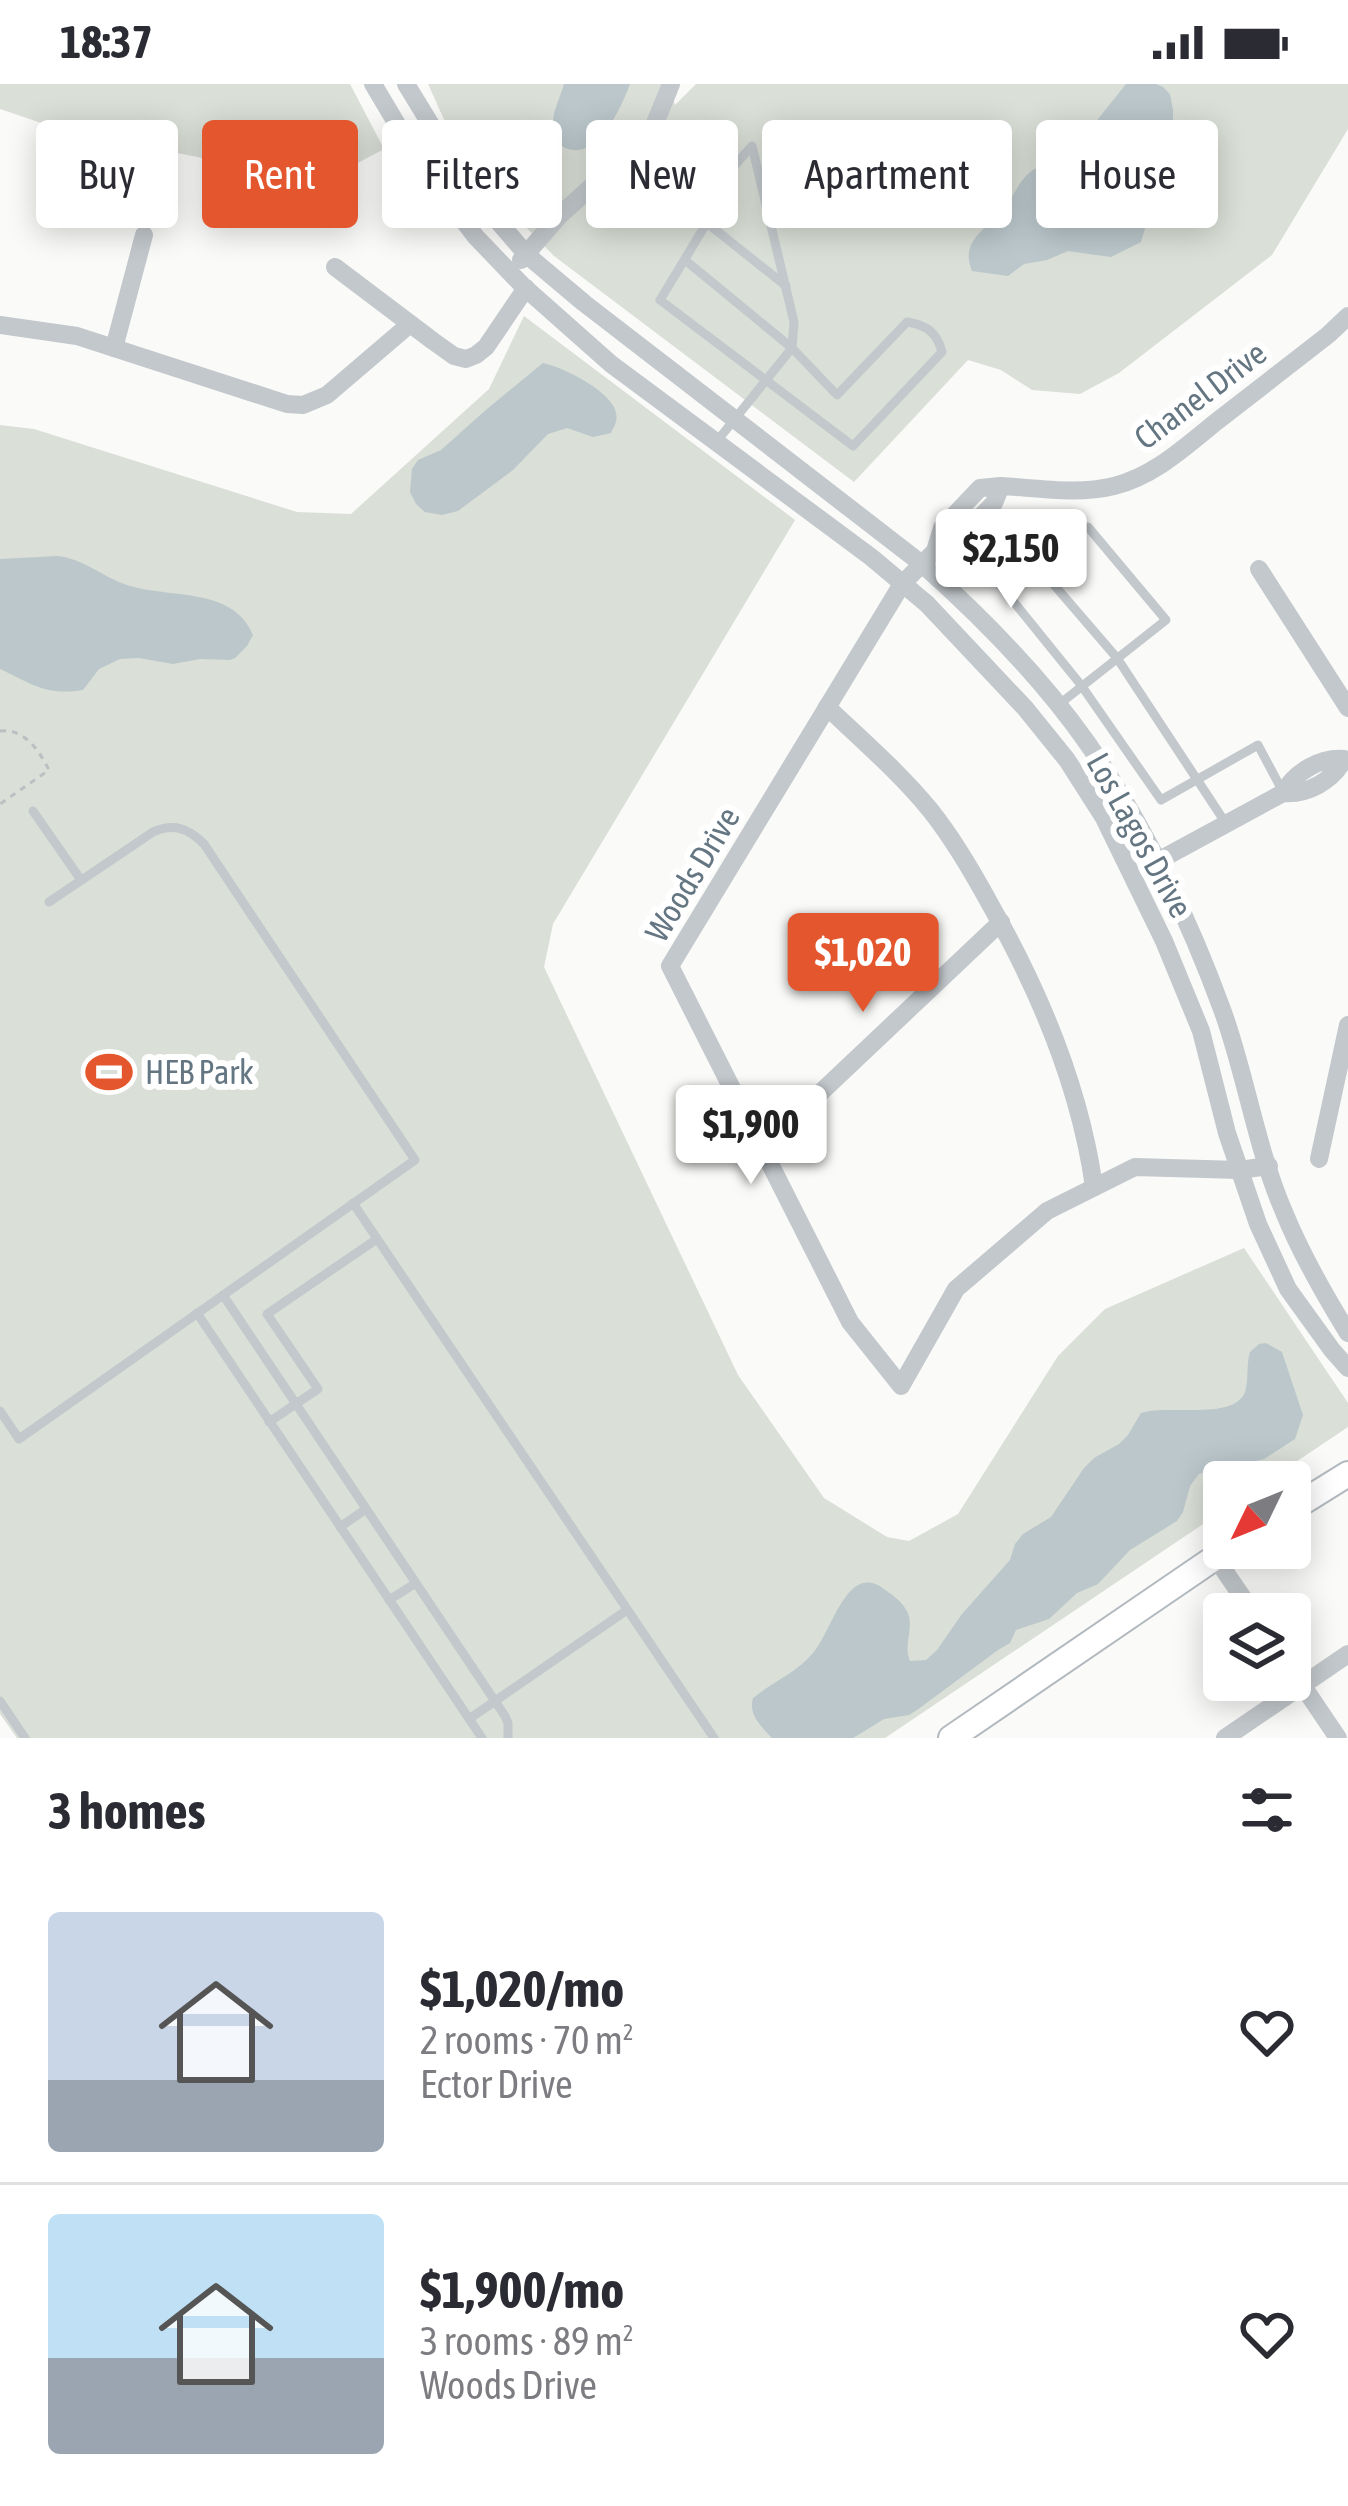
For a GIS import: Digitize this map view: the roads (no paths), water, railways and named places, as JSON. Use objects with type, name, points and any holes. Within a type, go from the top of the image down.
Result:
[{"type":"main road","points":[[1311,1497],[1348,1474]]},
{"type":"main road","points":[[951,1738],[1203,1565]]},
{"type":"street","name":"Los Lagos Drive","points":[[373,84],[423,168],[476,237],[526,289],[611,364],[927,604],[1025,708],[1066,760],[1105,818],[1201,1030],[1258,1225],[1288,1289],[1348,1368]]},
{"type":"street","name":"Los Lagos Drive","points":[[406,84],[470,189],[527,255],[735,418],[928,557],[1087,743],[1129,809],[1184,915],[1224,1015],[1282,1210],[1348,1333]]},
{"type":"street","points":[[508,270],[651,133],[671,84]]},
{"type":"street","points":[[115,348],[144,235]]},
{"type":"street","points":[[335,267],[454,356],[466,358],[486,347],[526,289]]},
{"type":"street","name":"Chanel Drive","points":[[1001,486],[1099,489],[1133,480],[1183,448],[1348,316]]},
{"type":"street","points":[[0,325],[57,331],[287,404],[303,405],[327,395],[410,324]]},
{"type":"street","name":"Woods Drive","points":[[1001,486],[994,503],[956,542],[928,557],[902,584],[670,966],[850,1322],[901,1386],[956,1289],[1048,1211],[1135,1167],[1239,1170],[1269,1166]]},
{"type":"street","points":[[1259,568],[1348,708]]},
{"type":"street","points":[[827,706],[929,808],[1001,922],[1064,1062],[1089,1148],[1094,1187]]},
{"type":"street","points":[[1156,862],[1283,793],[1300,795],[1314,776],[1337,773],[1346,758]]},
{"type":"street","points":[[762,1148],[1001,922]]},
{"type":"street","points":[[1319,1159],[1348,1025]]},
{"type":"street","points":[[1311,1679],[1348,1654]]},
{"type":"street","points":[[1311,1698],[1338,1738]]},
{"type":"street","points":[[1225,1738],[1279,1701]]},
{"type":"lane","points":[[717,441],[792,348],[794,322],[752,146],[738,162]]},
{"type":"lane","points":[[685,260],[792,348],[837,395],[908,322],[924,324],[939,340],[941,352],[853,446],[661,300],[704,228]]},
{"type":"lane","points":[[713,228],[786,286]]},
{"type":"lane","points":[[1057,706],[1081,685],[1166,620],[1088,527],[1006,529],[976,554],[1081,685],[1161,800],[1258,745],[1283,793]]},
{"type":"lane","points":[[1006,529],[1117,658],[1226,824]]},
{"type":"lane","points":[[33,811],[81,880]]},
{"type":"lane","points":[[0,1411],[19,1438],[415,1160],[204,844],[182,827],[162,828],[49,902]]},
{"type":"lane","points":[[353,1203],[714,1738]]},
{"type":"lane","points":[[269,1422],[318,1389],[267,1314],[377,1239]]},
{"type":"lane","points":[[223,1295],[495,1701],[508,1723],[508,1738]]},
{"type":"lane","points":[[197,1313],[482,1738]]},
{"type":"lane","points":[[340,1527],[366,1509]]},
{"type":"lane","points":[[389,1600],[416,1583]]},
{"type":"lane","points":[[469,1719],[627,1610]]},
{"type":"lane","points":[[0,1701],[25,1738]]},
{"type":"place","name":"HEB Park","points":[[109,1072]]}]
